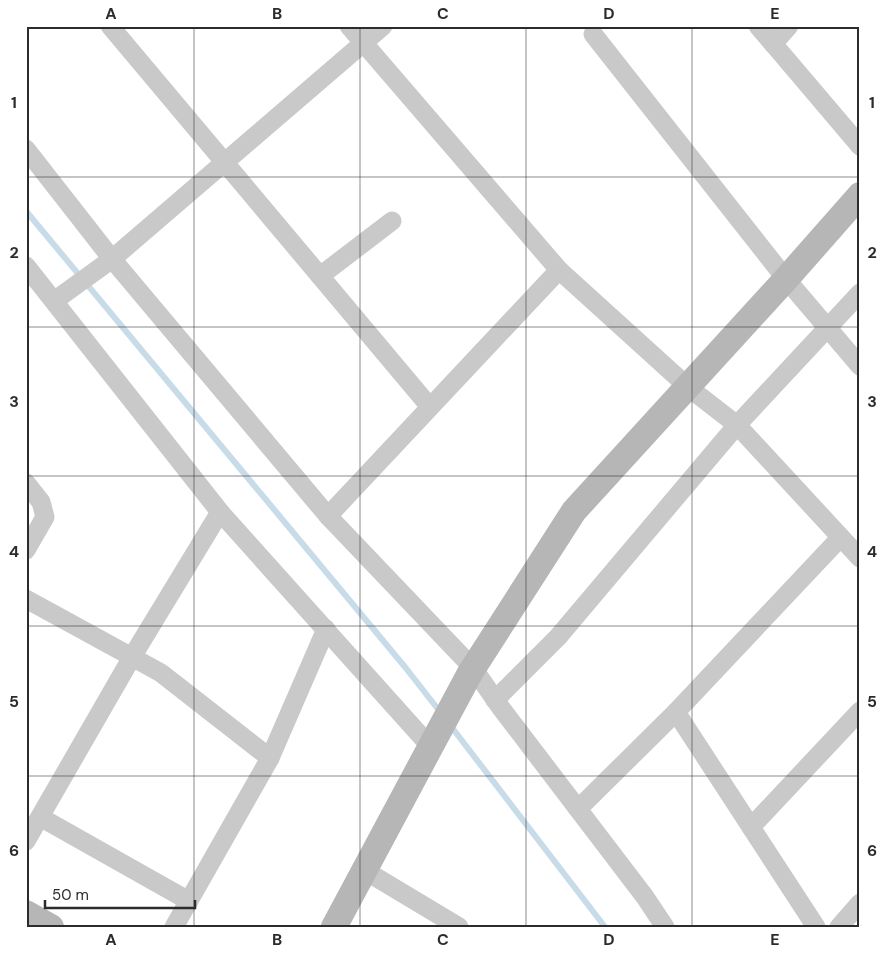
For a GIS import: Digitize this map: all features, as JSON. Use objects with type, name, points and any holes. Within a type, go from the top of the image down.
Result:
[{"type":"street","points":[[110,26],[430,407]]},
{"type":"street","points":[[349,26],[559,270],[688,386],[737,425],[860,558]]},
{"type":"street","points":[[60,297],[106,263],[383,26]]},
{"type":"street","points":[[758,26],[860,146]]},
{"type":"street","points":[[773,44],[789,26]]},
{"type":"street","points":[[594,29],[786,279],[860,366]]},
{"type":"street","points":[[26,149],[106,263],[328,516],[471,671],[495,700],[645,897],[665,927]]},
{"type":"street","points":[[334,927],[471,671],[504,616],[574,511],[786,279],[860,195]]},
{"type":"street","points":[[320,276],[392,221]]},
{"type":"street","points":[[26,266],[60,297],[220,512],[326,629],[434,737]]},
{"type":"street","points":[[328,516],[559,270]]},
{"type":"street","points":[[495,700],[558,637],[737,425],[860,293]]},
{"type":"street","points":[[26,483],[41,502],[45,517],[26,550]]},
{"type":"street","points":[[26,841],[132,657],[220,512]]},
{"type":"street","points":[[578,809],[676,712],[840,538]]},
{"type":"street","points":[[26,599],[161,673],[270,758]]},
{"type":"street","points":[[174,927],[270,758],[326,629]]},
{"type":"street","points":[[751,827],[860,711]]},
{"type":"street","points":[[676,712],[816,927]]},
{"type":"street","points":[[40,816],[189,901]]},
{"type":"street","points":[[364,870],[459,927]]},
{"type":"street","points":[[839,927],[860,903]]},
{"type":"street","points":[[26,913],[51,927]]},
{"type":"waterway","points":[[26,211],[405,667],[441,713]]},
{"type":"waterway","points":[[450,725],[605,927]]}]
